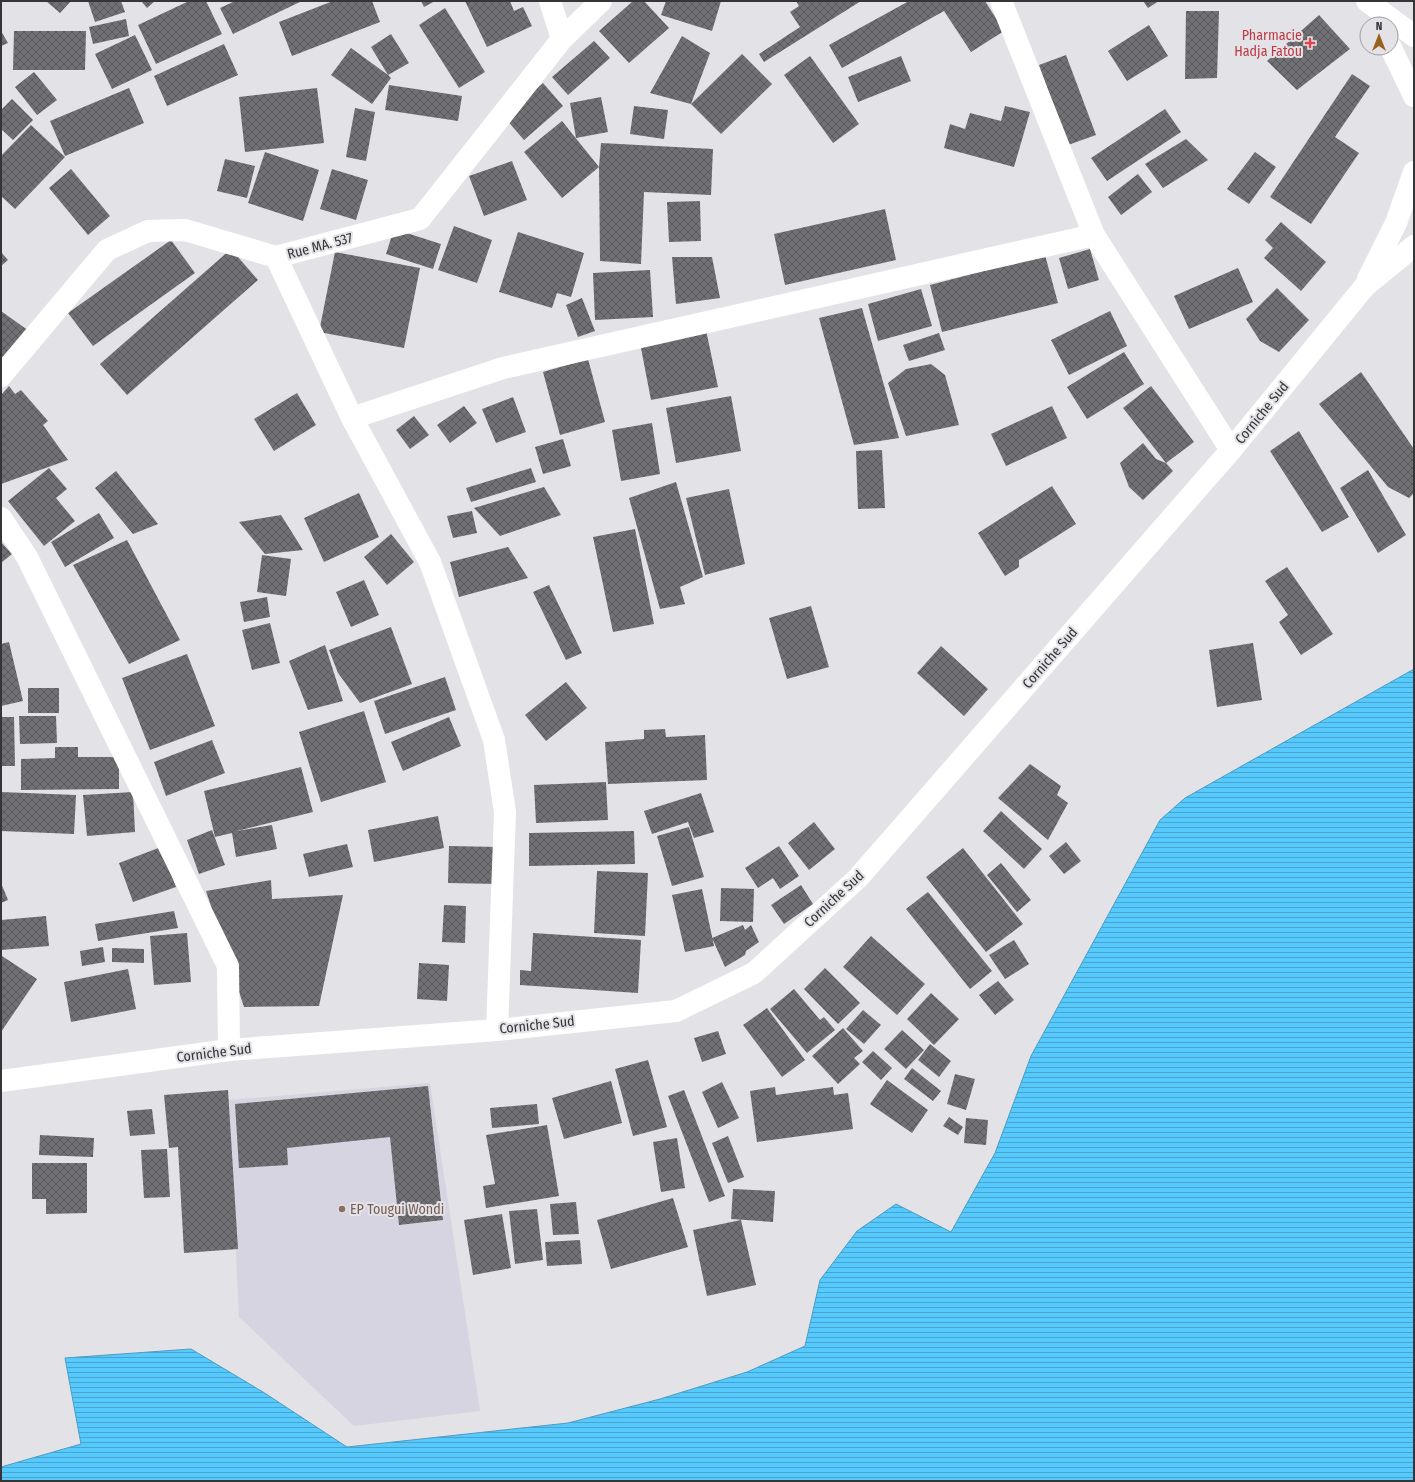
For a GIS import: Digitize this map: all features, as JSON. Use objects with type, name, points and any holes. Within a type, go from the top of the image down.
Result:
[{"type":"street","points":[[550,1],[562,39]]},
{"type":"street","name":"Rue MA. 537","points":[[1,376],[107,250],[148,231],[185,230],[276,257],[420,219],[562,39],[601,1]]},
{"type":"street","points":[[1001,1],[1094,235],[1231,450]]},
{"type":"street","points":[[1368,2],[1375,16]]},
{"type":"street","points":[[1368,2],[1414,36]]},
{"type":"street","points":[[1394,56],[1414,96]]},
{"type":"street","points":[[1365,286],[1396,223],[1414,172]]},
{"type":"street","points":[[352,418],[503,368],[1094,235]]},
{"type":"street","name":"Corniche Sud","points":[[1,1081],[229,1050],[497,1030],[676,1011],[754,973],[858,878],[1231,450],[1365,286],[1414,246]]},
{"type":"street","points":[[276,257],[352,418],[430,562],[494,740],[505,812],[497,1030]]},
{"type":"street","points":[[1,518],[27,557],[228,966],[229,1050]]},
{"type":"shaded area","name":"EP Tougui Wondi","points":[[430,1083],[480,1411],[354,1426],[239,1317],[229,1100]]},
{"type":"water","points":[[1414,669],[1414,1481],[1,1481],[1,1467],[81,1444],[65,1358],[191,1349],[263,1392],[347,1447],[568,1423],[660,1399],[747,1372],[805,1346],[820,1280],[857,1231],[896,1204],[951,1232],[995,1153],[1031,1056],[1160,820],[1185,798]]},
{"type":"building","points":[[46,1],[71,1],[60,13]]},
{"type":"building","points":[[88,1],[121,1],[125,12],[95,22]]},
{"type":"building","points":[[141,1],[155,1],[147,8]]},
{"type":"building","points":[[189,1],[206,1],[222,34],[156,64],[138,25]]},
{"type":"building","points":[[235,1],[302,1],[233,34],[220,8]]},
{"type":"building","points":[[333,1],[372,1],[380,22],[292,56],[279,22]]},
{"type":"building","points":[[421,1],[435,1],[424,7]]},
{"type":"building","points":[[465,1],[510,1],[514,11],[523,7],[532,26],[487,47]]},
{"type":"building","points":[[633,1],[644,1],[669,28],[629,63],[599,31]]},
{"type":"building","points":[[666,1],[721,1],[712,31],[661,15]]},
{"type":"building","points":[[796,1],[861,1],[764,62],[759,54],[800,27],[790,12],[799,6]]},
{"type":"building","points":[[909,1],[985,1],[1004,31],[971,52],[944,11],[842,68],[829,45]]},
{"type":"building","points":[[1143,1],[1159,1],[1148,8]]},
{"type":"building","points":[[445,8],[485,72],[459,88],[419,25]]},
{"type":"building","points":[[1186,11],[1219,11],[1217,78],[1185,79]]},
{"type":"building","points":[[1319,15],[1350,49],[1297,90],[1267,61]]},
{"type":"building","points":[[126,19],[129,36],[93,44],[89,27]]},
{"type":"building","points":[[1149,25],[1168,56],[1127,81],[1108,51]]},
{"type":"building","points":[[1,31],[8,43],[1,46]]},
{"type":"building","points":[[14,31],[86,31],[85,70],[13,70]]},
{"type":"building","points":[[391,34],[409,63],[388,75],[371,47]]},
{"type":"building","points":[[135,35],[152,70],[112,89],[95,54]]},
{"type":"building","points":[[682,36],[710,53],[691,104],[650,93]]},
{"type":"building","points":[[594,41],[610,58],[568,95],[552,77]]},
{"type":"building","points":[[224,44],[238,75],[167,106],[154,76]]},
{"type":"building","points":[[351,48],[391,78],[372,104],[331,75]]},
{"type":"building","points":[[742,54],[772,84],[721,134],[691,104]]},
{"type":"building","points":[[1066,55],[1096,135],[1068,145],[1039,65]]},
{"type":"building","points":[[810,56],[859,124],[833,143],[784,75]]},
{"type":"building","points":[[901,56],[911,81],[858,102],[848,77]]},
{"type":"building","points":[[34,72],[57,100],[37,115],[15,87]]},
{"type":"building","points":[[1352,74],[1370,86],[1335,137],[1359,153],[1311,224],[1270,197]]},
{"type":"building","points":[[543,83],[563,106],[524,140],[504,117]]},
{"type":"building","points":[[389,85],[462,96],[458,121],[385,110]]},
{"type":"building","points":[[129,88],[144,123],[65,156],[50,121]]},
{"type":"building","points":[[317,88],[324,143],[245,152],[239,97]]},
{"type":"building","points":[[601,97],[608,132],[576,138],[570,103]]},
{"type":"building","points":[[12,99],[33,120],[13,140],[1,129],[1,110]]},
{"type":"building","points":[[634,106],[668,110],[664,139],[630,134]]},
{"type":"building","points":[[1005,106],[1030,112],[1014,167],[944,148],[950,124],[965,129],[970,113],[1001,121]]},
{"type":"building","points":[[355,108],[375,112],[366,161],[346,157]]},
{"type":"building","points":[[1165,109],[1181,132],[1107,181],[1091,158]]},
{"type":"building","points":[[562,121],[599,167],[562,198],[524,152]]},
{"type":"building","points":[[31,125],[65,157],[15,209],[1,196],[1,156]]},
{"type":"building","points":[[1186,139],[1208,160],[1163,188],[1145,164]]},
{"type":"building","points":[[601,143],[713,149],[711,195],[644,192],[641,264],[600,261],[599,167]]},
{"type":"building","points":[[265,152],[319,170],[303,221],[248,203]]},
{"type":"building","points":[[1255,152],[1276,167],[1249,204],[1227,189]]},
{"type":"building","points":[[225,159],[255,166],[247,198],[217,191]]},
{"type":"building","points":[[512,161],[527,200],[484,216],[469,176]]},
{"type":"building","points":[[71,169],[110,216],[88,235],[49,188]]},
{"type":"building","points":[[332,169],[368,180],[356,220],[320,209]]},
{"type":"building","points":[[1138,174],[1152,192],[1121,215],[1108,197]]},
{"type":"building","points":[[700,201],[701,241],[669,242],[667,202]]},
{"type":"building","points":[[885,209],[896,260],[785,285],[774,234]]},
{"type":"building","points":[[1281,222],[1326,262],[1301,291],[1264,258],[1273,248],[1265,240]]},
{"type":"building","points":[[454,226],[492,240],[477,283],[438,270]]},
{"type":"building","points":[[394,229],[441,244],[433,269],[386,254]]},
{"type":"building","points":[[518,232],[584,253],[571,297],[557,293],[552,308],[499,292]]},
{"type":"building","points":[[171,240],[195,273],[93,346],[68,313]]},
{"type":"building","points":[[231,249],[258,280],[127,395],[100,364]]},
{"type":"building","points":[[1090,249],[1099,280],[1068,289],[1059,258]]},
{"type":"building","points":[[1,252],[8,260],[1,266]]},
{"type":"building","points":[[335,252],[420,268],[404,348],[319,332]]},
{"type":"building","points":[[1045,255],[1058,303],[942,332],[930,285]]},
{"type":"building","points":[[672,257],[712,257],[720,298],[676,304]]},
{"type":"building","points":[[1238,268],[1253,302],[1189,329],[1174,296]]},
{"type":"building","points":[[650,270],[653,317],[595,320],[593,273]]},
{"type":"building","points":[[1277,288],[1309,320],[1279,352],[1260,341],[1246,319]]},
{"type":"building","points":[[921,289],[932,326],[878,341],[868,304]]},
{"type":"building","points":[[582,298],[595,331],[578,337],[566,305]]},
{"type":"building","points":[[862,308],[899,438],[854,445],[819,318]]},
{"type":"building","points":[[1,311],[29,331],[7,360],[1,356]]},
{"type":"building","points":[[1110,311],[1127,346],[1069,375],[1051,340]]},
{"type":"building","points":[[706,330],[718,387],[651,400],[640,343]]},
{"type":"building","points":[[939,333],[945,350],[909,361],[903,345]]},
{"type":"building","points":[[1124,352],[1144,384],[1087,419],[1067,387]]},
{"type":"building","points":[[588,359],[605,422],[560,435],[543,372]]},
{"type":"building","points":[[931,364],[945,375],[959,425],[906,436],[888,383],[906,369]]},
{"type":"building","points":[[1361,372],[1414,449],[1414,493],[1409,498],[1388,487],[1319,404]]},
{"type":"building","points":[[9,386],[15,394],[21,390],[48,421],[43,425],[68,460],[1,484],[1,395]]},
{"type":"building","points":[[1151,386],[1194,442],[1166,463],[1123,408]]},
{"type":"building","points":[[297,393],[316,425],[274,451],[254,419]]},
{"type":"building","points":[[731,396],[741,451],[676,463],[666,408]]},
{"type":"building","points":[[513,397],[526,432],[496,443],[482,409]]},
{"type":"building","points":[[464,406],[477,423],[450,443],[437,425]]},
{"type":"building","points":[[1052,406],[1067,438],[1006,466],[991,434]]},
{"type":"building","points":[[414,416],[429,435],[410,449],[396,430]]},
{"type":"building","points":[[652,423],[660,474],[621,481],[612,430]]},
{"type":"building","points":[[1299,431],[1349,517],[1322,532],[1270,451]]},
{"type":"building","points":[[563,439],[571,466],[543,474],[535,447]]},
{"type":"building","points":[[1143,443],[1156,459],[1166,463],[1173,471],[1143,500],[1129,487],[1120,463]]},
{"type":"building","points":[[882,450],[885,508],[858,509],[856,451]]},
{"type":"building","points":[[49,468],[67,489],[56,498],[75,521],[44,546],[8,501]]},
{"type":"building","points":[[531,468],[536,482],[471,502],[466,488]]},
{"type":"building","points":[[1368,470],[1406,535],[1378,553],[1340,488]]},
{"type":"building","points":[[116,471],[158,524],[133,534],[95,488]]},
{"type":"building","points":[[676,482],[703,577],[680,587],[685,604],[660,609],[629,498]]},
{"type":"building","points":[[1052,486],[1076,524],[1019,560],[1019,567],[1005,576],[978,533]]},
{"type":"building","points":[[544,487],[561,515],[500,536],[474,508]]},
{"type":"building","points":[[729,489],[745,564],[705,575],[686,498]]},
{"type":"building","points":[[359,493],[379,537],[324,562],[304,518]]},
{"type":"building","points":[[472,511],[477,533],[453,538],[447,516]]},
{"type":"building","points":[[99,513],[114,538],[65,567],[51,542]]},
{"type":"building","points":[[281,515],[303,550],[265,554],[239,522]]},
{"type":"building","points":[[635,529],[654,624],[613,632],[593,537]]},
{"type":"building","points":[[391,534],[414,562],[387,585],[364,557]]},
{"type":"building","points":[[127,540],[180,640],[129,664],[73,565]]},
{"type":"building","points":[[1,542],[12,554],[1,563]]},
{"type":"building","points":[[508,547],[528,578],[459,597],[450,562]]},
{"type":"building","points":[[262,555],[291,559],[286,596],[257,592]]},
{"type":"building","points":[[1287,567],[1333,634],[1301,655],[1279,622],[1288,615],[1265,581]]},
{"type":"building","points":[[364,580],[379,615],[351,627],[336,592]]},
{"type":"building","points":[[549,585],[582,653],[566,660],[533,592]]},
{"type":"building","points":[[267,597],[270,617],[244,622],[240,602]]},
{"type":"building","points":[[811,606],[829,667],[787,679],[769,618]]},
{"type":"building","points":[[270,623],[280,663],[252,670],[242,630]]},
{"type":"building","points":[[391,627],[412,684],[360,703],[338,673],[329,650]]},
{"type":"building","points":[[9,642],[23,701],[1,706],[1,644]]},
{"type":"building","points":[[1253,643],[1262,700],[1217,707],[1209,650]]},
{"type":"building","points":[[325,645],[343,701],[308,710],[289,661]]},
{"type":"building","points":[[941,646],[988,689],[964,716],[917,673]]},
{"type":"building","points":[[187,654],[215,726],[150,750],[122,678]]},
{"type":"building","points":[[445,677],[456,710],[385,734],[374,701]]},
{"type":"building","points":[[566,682],[587,708],[546,741],[525,715]]},
{"type":"building","points":[[28,688],[59,688],[59,713],[28,713]]},
{"type":"building","points":[[364,711],[386,782],[321,802],[299,732]]},
{"type":"building","points":[[19,716],[56,716],[57,743],[20,744]]},
{"type":"building","points":[[1,717],[14,717],[15,766],[1,766]]},
{"type":"building","points":[[449,717],[461,746],[403,771],[391,742]]},
{"type":"building","points":[[665,729],[666,737],[705,735],[707,780],[608,784],[605,742],[644,739],[644,730]]},
{"type":"building","points":[[212,740],[225,773],[166,796],[154,762]]},
{"type":"building","points":[[55,747],[78,747],[78,757],[119,757],[119,789],[21,790],[21,759],[55,758]]},
{"type":"building","points":[[1030,764],[1061,786],[1057,795],[1068,803],[1048,840],[998,798]]},
{"type":"building","points":[[301,767],[313,812],[237,831],[272,825],[277,849],[236,857],[232,833],[215,837],[204,791]]},
{"type":"building","points":[[606,782],[608,820],[536,823],[534,785]]},
{"type":"building","points":[[1,792],[76,795],[74,834],[1,831]]},
{"type":"building","points":[[133,792],[135,832],[87,836],[83,795]]},
{"type":"building","points":[[701,793],[714,832],[694,838],[688,822],[652,834],[644,811]]},
{"type":"building","points":[[1001,811],[1042,849],[1024,869],[983,831]]},
{"type":"building","points":[[438,816],[444,848],[374,862],[368,830]]},
{"type":"building","points":[[814,822],[835,849],[809,870],[788,843]]},
{"type":"building","points":[[689,827],[704,877],[672,886],[657,836]]},
{"type":"building","points":[[212,830],[225,865],[199,874],[187,840]]},
{"type":"building","points":[[634,831],[635,864],[529,866],[529,833]]},
{"type":"building","points":[[1066,842],[1081,861],[1064,874],[1049,856]]},
{"type":"building","points":[[347,844],[353,867],[309,877],[303,854]]},
{"type":"building","points":[[449,846],[499,847],[498,884],[448,883]]},
{"type":"building","points":[[779,846],[799,876],[780,889],[773,878],[758,888],[745,868]]},
{"type":"building","points":[[161,847],[176,887],[133,902],[119,863]]},
{"type":"building","points":[[963,848],[1023,924],[986,952],[926,877]]},
{"type":"building","points":[[1001,863],[1031,900],[1017,912],[987,875]]},
{"type":"building","points":[[597,871],[648,873],[645,936],[594,933]]},
{"type":"building","points":[[271,880],[272,899],[343,895],[319,1006],[244,1007],[206,891]]},
{"type":"building","points":[[1,883],[8,900],[1,903]]},
{"type":"building","points":[[801,885],[813,904],[784,924],[771,905]]},
{"type":"building","points":[[721,888],[754,889],[753,922],[720,921]]},
{"type":"building","points":[[702,889],[714,946],[685,952],[672,895]]},
{"type":"building","points":[[928,892],[992,971],[970,989],[906,909]]},
{"type":"building","points":[[444,905],[466,906],[465,943],[442,942]]},
{"type":"building","points":[[174,911],[178,928],[98,941],[95,924]]},
{"type":"building","points":[[46,916],[49,946],[1,950],[1,920]]},
{"type":"building","points":[[743,925],[745,930],[751,925],[759,942],[746,951],[745,955],[725,967],[712,938]]},
{"type":"building","points":[[187,933],[191,982],[154,985],[150,936]]},
{"type":"building","points":[[533,933],[641,940],[638,993],[520,985],[520,970],[531,971]]},
{"type":"building","points":[[871,936],[925,984],[897,1015],[843,967]]},
{"type":"building","points":[[1014,940],[1029,964],[1005,979],[989,955]]},
{"type":"building","points":[[103,947],[105,962],[82,966],[80,951]]},
{"type":"building","points":[[112,948],[144,949],[144,963],[112,962]]},
{"type":"building","points":[[2,956],[37,979],[1,1032],[1,957]]},
{"type":"building","points":[[419,963],[449,965],[447,1001],[417,999]]},
{"type":"building","points":[[825,968],[860,1003],[838,1024],[804,989]]},
{"type":"building","points":[[128,969],[136,1009],[71,1022],[64,982]]},
{"type":"building","points":[[998,981],[1014,1000],[995,1015],[979,995]]},
{"type":"building","points":[[794,989],[820,1020],[824,1017],[835,1030],[807,1053],[770,1009]]},
{"type":"building","points":[[931,993],[959,1019],[934,1045],[907,1019]]},
{"type":"building","points":[[767,1008],[805,1060],[782,1077],[743,1025]]},
{"type":"building","points":[[863,1010],[881,1025],[864,1044],[846,1029]]},
{"type":"building","points":[[843,1028],[863,1051],[854,1058],[860,1064],[838,1084],[812,1056]]},
{"type":"building","points":[[902,1030],[924,1050],[906,1069],[884,1049]]},
{"type":"building","points":[[718,1031],[726,1054],[702,1062],[694,1038]]},
{"type":"building","points":[[930,1044],[951,1061],[939,1077],[918,1060]]},
{"type":"building","points":[[873,1051],[892,1068],[881,1080],[862,1062]]},
{"type":"building","points":[[648,1060],[667,1127],[633,1136],[615,1069]]},
{"type":"building","points":[[912,1068],[941,1091],[933,1101],[904,1079]]},
{"type":"building","points":[[955,1074],[975,1079],[966,1110],[947,1104]]},
{"type":"building","points":[[887,1080],[928,1110],[912,1133],[870,1104]]},
{"type":"building","points":[[611,1081],[622,1123],[564,1139],[552,1098]]},
{"type":"building","points":[[722,1082],[739,1118],[718,1128],[702,1092]]},
{"type":"building","points":[[428,1086],[443,1220],[399,1225],[390,1137],[287,1148],[288,1165],[239,1168],[235,1104]]},
{"type":"building","points":[[775,1087],[776,1095],[833,1087],[834,1095],[848,1093],[853,1129],[757,1142],[750,1091]]},
{"type":"building","points":[[228,1090],[238,1249],[184,1253],[178,1147],[169,1148],[164,1095]]},
{"type":"building","points":[[684,1090],[725,1196],[709,1202],[668,1096]]},
{"type":"building","points":[[537,1104],[539,1124],[492,1128],[490,1108]]},
{"type":"building","points":[[152,1109],[155,1134],[130,1136],[127,1111]]},
{"type":"building","points":[[949,1117],[963,1127],[958,1135],[943,1126]]},
{"type":"building","points":[[966,1118],[988,1120],[986,1145],[964,1143]]},
{"type":"building","points":[[547,1125],[559,1196],[486,1208],[483,1186],[495,1184],[486,1135]]},
{"type":"building","points":[[40,1135],[94,1138],[93,1157],[39,1155]]},
{"type":"building","points":[[728,1136],[744,1177],[728,1183],[712,1143]]},
{"type":"building","points":[[677,1138],[685,1188],[661,1192],[653,1142]]},
{"type":"building","points":[[167,1149],[170,1197],[144,1198],[141,1150]]},
{"type":"building","points":[[32,1163],[87,1163],[87,1213],[46,1214],[46,1199],[32,1199]]},
{"type":"building","points":[[733,1189],[775,1191],[773,1222],[731,1219]]},
{"type":"building","points":[[673,1198],[688,1247],[611,1269],[597,1220]]},
{"type":"building","points":[[576,1202],[579,1234],[553,1235],[550,1204]]},
{"type":"building","points":[[537,1209],[543,1260],[515,1264],[509,1211]]},
{"type":"building","points":[[502,1214],[511,1268],[473,1275],[464,1220]]},
{"type":"building","points":[[741,1220],[756,1285],[707,1296],[693,1230]]},
{"type":"building","points":[[580,1240],[582,1264],[547,1266],[545,1242]]},
{"type":"place","name":"Pharmacie Hadja Fatou","points":[[1310,43]]},
{"type":"place","name":"EP Tougui Wondi","points":[[342,1209]]}]
